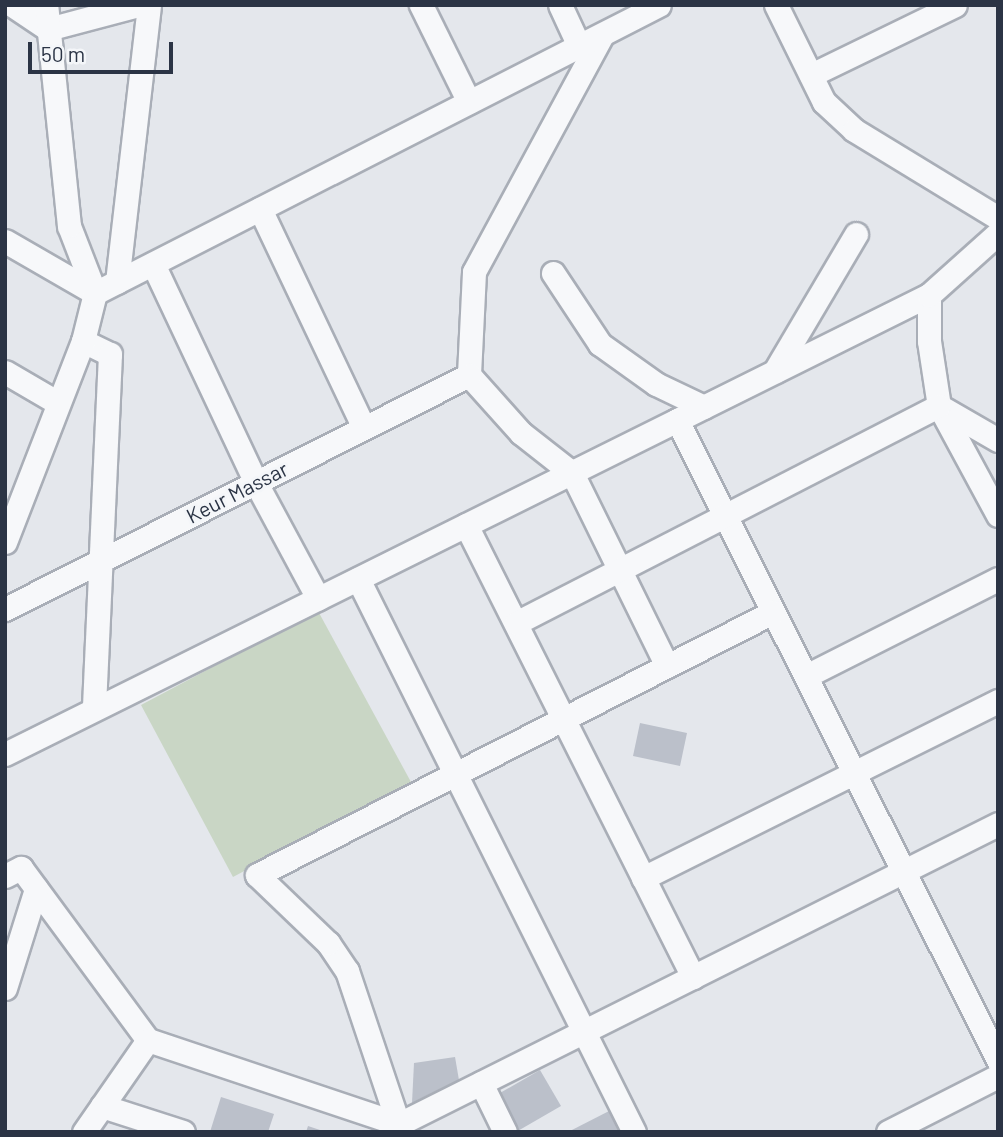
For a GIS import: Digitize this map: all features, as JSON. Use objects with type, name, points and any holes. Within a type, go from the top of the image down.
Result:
[{"type":"street","points":[[5,542],[12,503],[83,341],[95,293],[69,226],[47,5]]},
{"type":"street","points":[[11,12],[48,30],[138,5]]},
{"type":"street","points":[[117,282],[149,5]]},
{"type":"street","points":[[421,5],[470,102]]},
{"type":"street","points":[[561,5],[579,46]]},
{"type":"street","points":[[95,293],[659,5]]},
{"type":"street","points":[[776,5],[824,102],[854,131],[998,218]]},
{"type":"street","points":[[811,75],[955,5]]},
{"type":"street","points":[[602,34],[474,272],[469,375],[521,433],[572,472],[667,666]]},
{"type":"street","points":[[260,209],[365,428]]},
{"type":"street","points":[[5,754],[929,295],[998,233]]},
{"type":"street","points":[[775,371],[856,234]]},
{"type":"street","points":[[5,241],[95,293]]},
{"type":"street","points":[[152,264],[256,483],[318,598]]},
{"type":"street","points":[[553,273],[600,344],[656,384],[704,407]]},
{"type":"street","points":[[929,295],[929,341],[939,406],[998,515]]},
{"type":"street","points":[[83,341],[110,354],[94,709]]},
{"type":"street","points":[[5,372],[58,403]]},
{"type":"street","name":"Keur Massar","points":[[5,609],[469,375]]},
{"type":"street","points":[[939,406],[998,440]]},
{"type":"street","points":[[516,623],[939,406]]},
{"type":"street","points":[[677,420],[998,1060]]},
{"type":"street","points":[[466,525],[693,977]]},
{"type":"street","points":[[358,579],[634,1132]]},
{"type":"street","points":[[806,676],[998,579]]},
{"type":"street","points":[[400,1128],[347,971],[328,943],[257,875],[774,612]]},
{"type":"street","points":[[643,878],[998,701]]},
{"type":"street","points":[[5,876],[21,868],[148,1040],[400,1128],[481,1083],[998,824]]},
{"type":"street","points":[[5,988],[36,889]]},
{"type":"street","points":[[84,1132],[148,1040]]},
{"type":"street","points":[[888,1132],[998,1076]]},
{"type":"street","points":[[481,1083],[505,1132]]},
{"type":"street","points":[[102,1106],[183,1132]]},
{"type":"green space","points":[[318,611],[411,782],[233,877],[141,705]]},
{"type":"building","points":[[640,723],[687,733],[680,766],[633,756]]},
{"type":"building","points":[[455,1057],[460,1086],[412,1103],[414,1063]]},
{"type":"building","points":[[540,1070],[561,1106],[516,1132],[493,1097]]},
{"type":"building","points":[[221,1097],[274,1114],[268,1132],[210,1132]]},
{"type":"building","points":[[613,1109],[625,1132],[568,1132]]},
{"type":"building","points":[[308,1126],[323,1131],[323,1132],[306,1132]]}]
